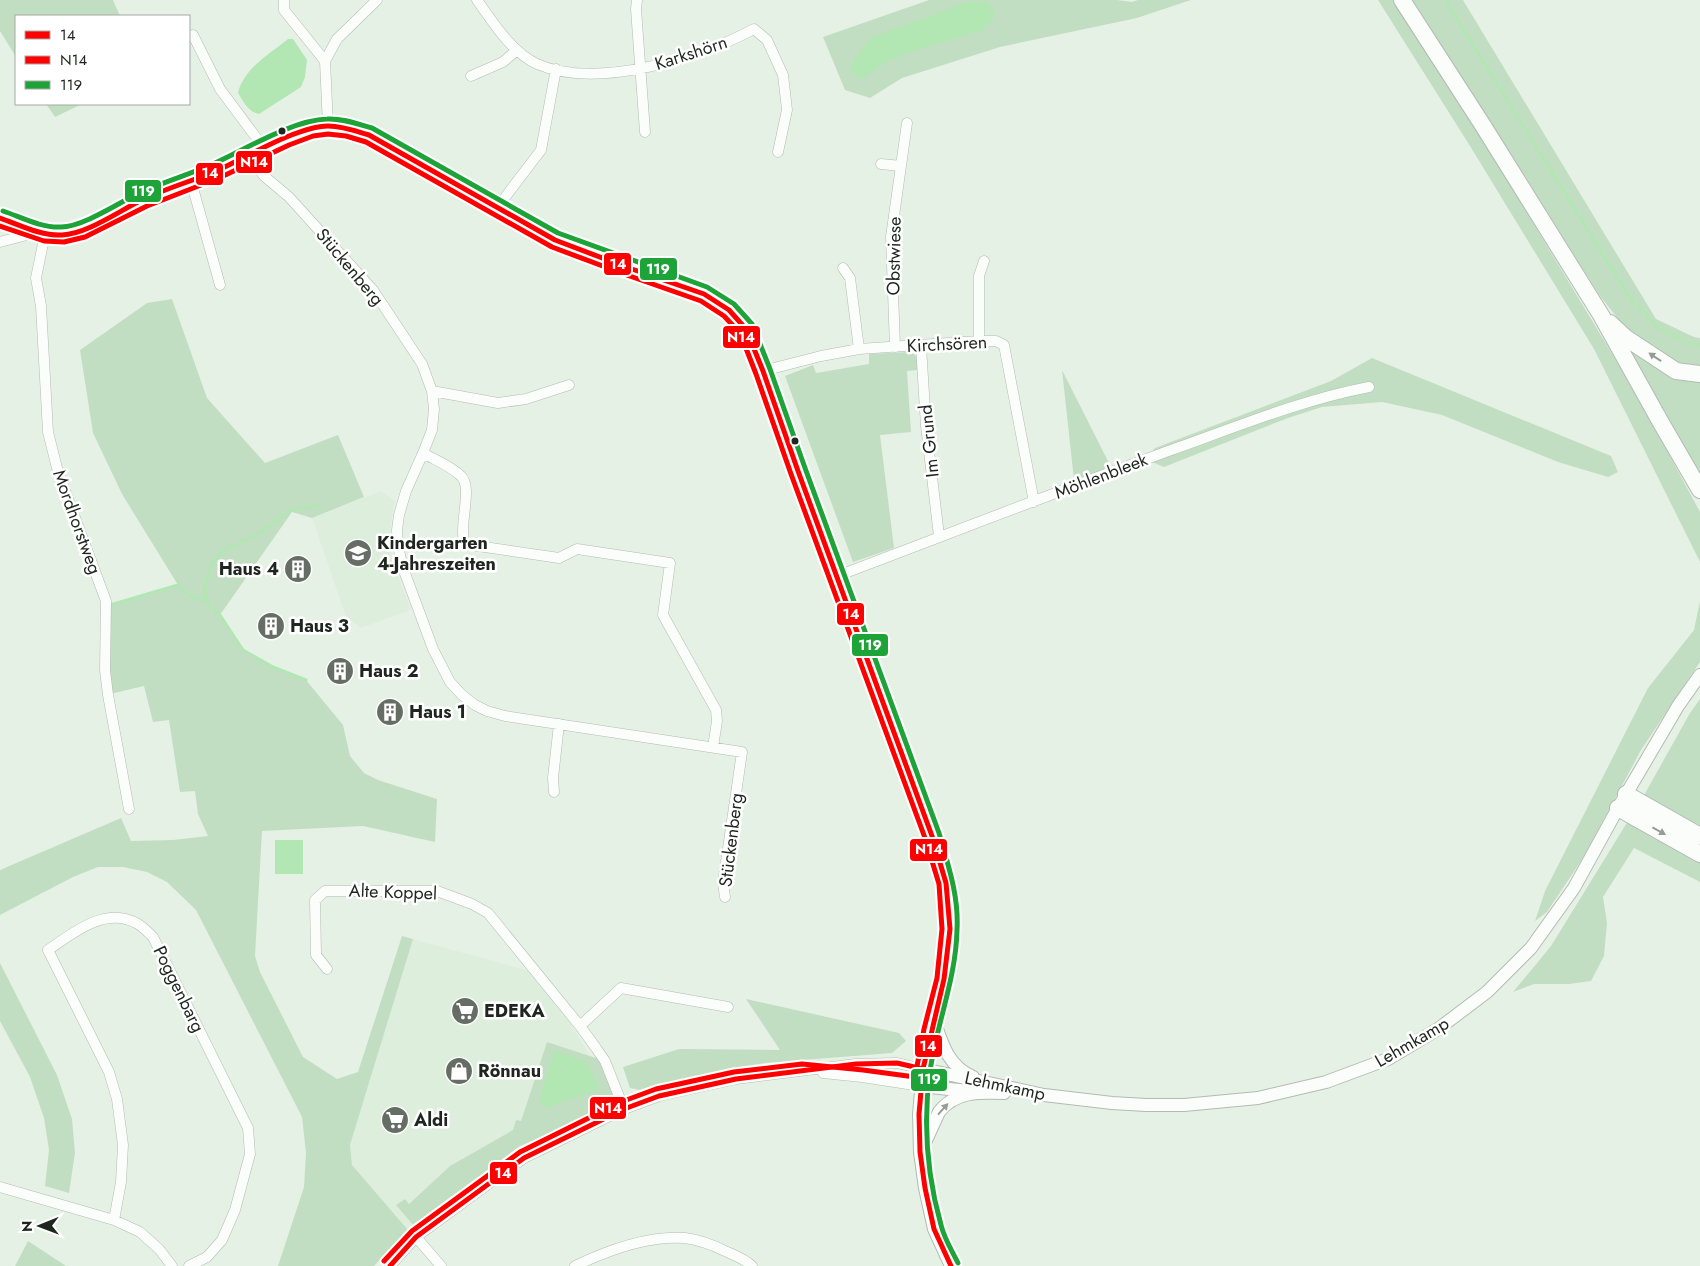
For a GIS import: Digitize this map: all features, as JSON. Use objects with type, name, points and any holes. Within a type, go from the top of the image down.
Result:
[{"type":"highway","points":[[1402,0],[1602,315],[1700,490]]},
{"type":"highway","points":[[1602,315],[1626,338],[1676,371],[1700,374]]},
{"type":"highway","points":[[1622,801],[1700,836]]},
{"type":"highway","points":[[1622,801],[1700,854]]},
{"type":"street","points":[[284,0],[284,10],[325,61]]},
{"type":"street","points":[[328,126],[325,61],[337,39],[377,0]]},
{"type":"street","name":"Karkshörn","points":[[477,0],[517,50],[536,63],[579,73],[609,73],[693,56],[729,42],[754,28],[767,40],[783,75],[788,110],[778,152]]},
{"type":"street","name":"Karkshörn","points":[[638,0],[636,9],[645,132]]},
{"type":"street","points":[[193,35],[220,89],[264,148]]},
{"type":"street","points":[[471,76],[503,62],[517,50]]},
{"type":"street","points":[[506,196],[541,150],[556,69]]},
{"type":"street","name":"Obstwiese","points":[[895,347],[891,237],[907,123]]},
{"type":"street","points":[[0,218],[45,234],[63,235],[83,230],[144,199],[250,156],[264,148],[302,132],[328,126],[369,135],[555,240],[626,268],[704,294],[729,310],[746,329],[763,371],[932,836],[946,884],[950,929],[944,979],[923,1069],[919,1114],[920,1152],[924,1188],[934,1229],[951,1266]]},
{"type":"street","name":"Stückenberg","points":[[250,156],[264,176],[289,197],[372,290],[422,364],[432,391],[434,409],[432,430],[424,453],[406,491],[399,514],[398,546],[403,568],[442,668],[455,689],[475,705],[504,716],[742,752],[723,883],[725,897]]},
{"type":"street","points":[[881,164],[901,166]]},
{"type":"street","points":[[191,181],[220,285]]},
{"type":"street","points":[[0,242],[23,236],[31,229]]},
{"type":"street","name":"Mordhorstweg","points":[[45,234],[36,278],[41,306],[48,432],[58,472],[106,601],[107,687],[129,809]]},
{"type":"street","points":[[979,341],[979,276],[984,260]]},
{"type":"street","points":[[843,268],[850,278],[859,350]]},
{"type":"street","name":"Kirchsören","points":[[763,371],[821,356],[859,350],[996,341],[1004,345],[1034,502]]},
{"type":"street","name":"Im Grund","points":[[921,346],[926,426],[939,536]]},
{"type":"street","points":[[432,391],[498,403],[526,399],[569,386]]},
{"type":"street","name":"Möhlenbleek","points":[[837,576],[1116,470],[1309,401],[1370,387]]},
{"type":"street","points":[[424,453],[460,474],[465,480],[462,534],[464,541],[471,545],[559,558],[576,549],[670,563],[663,615],[716,710],[717,721],[713,747]]},
{"type":"street","name":"Lehmkamp","points":[[921,1086],[983,1088],[1087,1101],[1146,1105],[1184,1104],[1258,1098],[1326,1082],[1388,1059],[1438,1029],[1487,992],[1530,948],[1574,888],[1678,706],[1700,675]]},
{"type":"street","points":[[554,792],[552,778],[559,724]]},
{"type":"street","name":"Alte Koppel","points":[[327,969],[316,956],[314,900],[325,891],[437,891],[472,904],[488,913],[580,1026],[605,1061],[624,1108]]},
{"type":"street","name":"Poggenbarg","points":[[114,1220],[121,1182],[122,1145],[117,1100],[109,1072],[48,950],[102,918],[132,921],[153,937],[248,1128],[250,1154],[235,1210],[226,1232],[222,1240],[207,1257],[189,1266]]},
{"type":"street","points":[[580,1026],[621,988],[728,1007]]},
{"type":"street","points":[[934,1020],[943,1045],[953,1063],[983,1088]]},
{"type":"street","points":[[390,1266],[416,1237],[524,1158],[624,1108],[659,1096],[736,1079],[856,1064],[897,1063],[923,1069]]},
{"type":"street","name":"Lehmkamp","points":[[923,1069],[983,1088]]},
{"type":"street","points":[[802,1071],[862,1076],[921,1086]]},
{"type":"street","points":[[920,1152],[933,1123],[943,1107],[954,1098],[983,1088]]},
{"type":"street","points":[[0,1187],[114,1220],[140,1232],[160,1249],[172,1266]]},
{"type":"street","points":[[416,1237],[441,1266]]},
{"type":"street","points":[[575,1266],[636,1243],[678,1238],[711,1244],[733,1254],[752,1266]]},
{"type":"shaded area","points":[[0,0],[113,0],[120,15],[15,15],[15,55],[0,31]]},
{"type":"shaded area","points":[[929,0],[1117,0],[1132,2],[1138,0],[1191,0],[1137,18],[1000,47],[902,78],[870,98],[845,90],[823,37]]},
{"type":"shaded area","points":[[1378,0],[1394,0],[1492,155],[1637,395],[1700,512],[1700,562],[1594,349]]},
{"type":"shaded area","points":[[1412,0],[1463,0],[1656,319],[1700,338],[1700,367],[1678,363],[1631,335],[1600,296]]},
{"type":"shaded area","points":[[967,2],[989,2],[995,17],[983,30],[912,51],[885,62],[863,79],[852,74],[851,63],[871,38]]},
{"type":"shaded area","points":[[288,39],[293,39],[307,60],[305,77],[301,87],[259,114],[255,113],[247,106],[238,93],[241,84],[258,62]]},
{"type":"shaded area","points":[[47,105],[80,105],[55,117]]},
{"type":"shaded area","points":[[172,299],[207,398],[265,463],[338,435],[364,497],[312,518],[292,512],[220,615],[243,650],[273,667],[306,680],[343,725],[350,756],[364,773],[378,780],[437,799],[435,842],[363,826],[262,831],[255,956],[260,972],[303,1057],[337,1079],[358,1072],[402,936],[413,939],[350,1145],[352,1165],[408,1230],[374,1266],[278,1266],[304,1187],[306,1153],[302,1117],[196,910],[167,882],[147,872],[123,867],[98,867],[73,877],[0,915],[0,870],[121,818],[131,841],[173,840],[208,836],[198,814],[195,791],[180,792],[169,720],[153,722],[144,686],[110,694],[108,668],[111,605],[178,585],[122,494],[93,433],[80,350],[147,303]]},
{"type":"shaded area","points":[[1619,339],[1700,379],[1700,479]]},
{"type":"shaded area","points":[[909,352],[916,357],[918,364],[918,370],[907,371],[911,432],[880,435],[894,548],[853,562],[785,376],[813,365],[816,373],[869,364],[869,354]]},
{"type":"shaded area","points":[[1372,358],[1611,456],[1618,472],[1608,477],[1558,462],[1442,415],[1382,402],[1322,407],[1288,418],[1164,467],[1145,459],[1155,448],[1331,381]]},
{"type":"shaded area","points":[[1062,370],[1111,467],[1074,480]]},
{"type":"shaded area","name":"Kindergarten 4-Jahreszeiten","points":[[381,491],[395,501],[390,545],[393,562],[411,610],[361,628],[346,617],[312,518]]},
{"type":"shaded area","points":[[1700,601],[1700,662],[1641,750],[1585,855],[1547,912],[1535,921],[1545,891],[1648,688],[1694,630]]},
{"type":"shaded area","points":[[1700,699],[1700,829],[1643,797],[1690,713]]},
{"type":"shaded area","points":[[1628,821],[1700,859],[1700,882],[1634,848],[1603,897],[1607,923],[1604,956],[1591,981],[1569,984],[1534,984],[1513,992],[1551,946]]},
{"type":"shaded area","points":[[275,840],[303,840],[303,874],[275,874]]},
{"type":"shaded area","points":[[413,939],[530,971],[559,1006],[591,1057],[547,1043],[521,1121],[513,1130],[450,1166],[409,1204],[405,1199],[396,1205],[413,1225],[408,1230],[352,1165],[350,1145]]},
{"type":"shaded area","points":[[0,963],[57,1075],[72,1119],[75,1153],[69,1193],[45,1186],[49,1150],[44,1118],[30,1077],[0,1021]]},
{"type":"shaded area","points":[[746,999],[899,1033],[906,1041],[892,1053],[765,1063],[731,1068],[640,1090],[630,1088],[623,1067],[679,1049],[780,1050]]},
{"type":"shaded area","points":[[547,1042],[605,1061],[622,1104],[520,1146],[413,1225],[396,1205],[405,1199],[409,1204],[450,1166],[513,1130],[516,1120],[521,1121]]},
{"type":"shaded area","points":[[554,1051],[586,1061],[600,1089],[547,1108],[539,1101]]},
{"type":"shaded area","points":[[28,1241],[66,1266],[15,1266]]},
{"type":"waterway","points":[[1445,0],[1630,298],[1658,328],[1688,343],[1700,345]]},
{"type":"waterway","points":[[206,601],[205,586],[211,566],[222,552],[262,531],[293,509],[318,506]]},
{"type":"waterway","points":[[110,605],[178,585],[189,596],[206,601],[220,615],[243,650],[273,667],[306,680]]},
{"type":"transit line","name":"119","points":[[3,211],[46,226],[69,226],[89,219],[146,190],[215,163],[270,136],[300,124],[338,119],[372,128],[558,233],[707,287],[734,304],[752,324],[770,369],[939,833],[952,881],[957,917],[956,948],[930,1071],[927,1129],[932,1187],[936,1206],[944,1235],[958,1263]]},
{"type":"transit line","name":"14","points":[[0,218],[46,234],[71,234],[91,227],[147,197],[216,171],[287,137],[316,127],[338,127],[369,135],[555,240],[704,294],[729,310],[746,329],[763,371],[932,836],[946,883],[950,929],[944,979],[923,1069],[919,1114],[920,1152],[925,1188],[934,1229],[951,1266]]},
{"type":"transit line","name":"N14","points":[[0,226],[44,241],[64,242],[85,237],[147,206],[219,178],[289,145],[313,136],[328,134],[346,136],[366,142],[552,247],[701,301],[724,316],[740,333],[756,374],[925,838],[939,884],[942,929],[937,978],[924,1029],[915,1077],[802,1064],[734,1072],[656,1089],[621,1102],[520,1152],[412,1231],[384,1261]]},
{"type":"transit line","name":"14","points":[[390,1266],[416,1237],[524,1158],[624,1109],[659,1096],[736,1079],[856,1064],[897,1063],[923,1069]]},
{"type":"place","name":"Kindergarten 4-Jahreszeiten","points":[[358,553]]},
{"type":"place","name":"Haus 4","points":[[298,569]]},
{"type":"place","name":"Haus 3","points":[[271,626]]},
{"type":"place","name":"Haus 2","points":[[340,671]]},
{"type":"place","name":"Haus 1","points":[[390,712]]},
{"type":"place","name":"EDEKA","points":[[465,1011]]},
{"type":"place","name":"Rönnau","points":[[459,1071]]},
{"type":"place","name":"Aldi","points":[[395,1120]]}]
